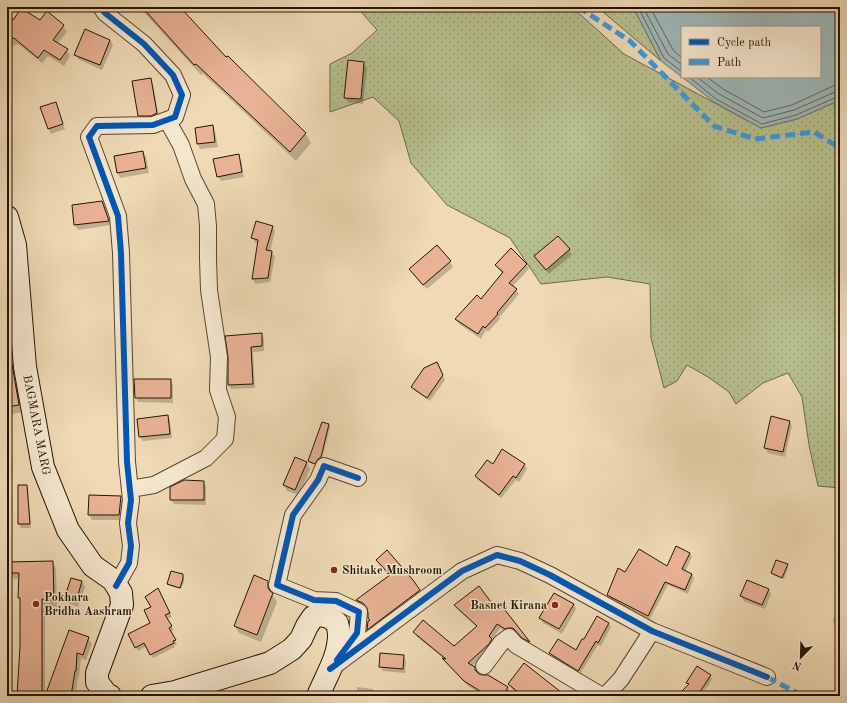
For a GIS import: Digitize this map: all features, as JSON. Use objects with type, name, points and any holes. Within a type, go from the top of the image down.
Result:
[{"type":"main road","name":"BAGMARA MARG","points":[[7,218],[15,244],[26,367],[43,467],[68,530],[92,566],[112,580],[121,593],[122,605],[97,673],[97,682],[107,695],[110,696]]},
{"type":"main road","points":[[152,696],[175,692],[270,663],[292,650],[301,639],[313,617],[321,614],[330,617],[337,623],[339,635],[337,651],[318,696]]},
{"type":"street","points":[[101,7],[105,13],[144,44],[173,75],[182,95],[175,117],[153,125],[97,126],[89,137],[118,216],[121,253],[127,462],[131,500],[128,523],[131,546],[129,563],[116,586]]},
{"type":"street","points":[[130,489],[154,485],[206,458],[225,439],[227,416],[218,390],[219,357],[209,290],[208,226],[206,204],[193,179],[181,145],[167,120]]},
{"type":"street","points":[[330,669],[357,633],[359,612],[336,601],[314,600],[277,585],[293,515],[318,480],[324,466],[358,478]]},
{"type":"street","points":[[330,669],[462,571],[497,555],[520,561],[550,575],[652,632],[767,677]]},
{"type":"street","points":[[605,696],[621,678],[652,632]]},
{"type":"street","points":[[484,666],[501,643],[508,637],[516,644],[602,696]]},
{"type":"green space","points":[[357,7],[572,7],[624,54],[761,128],[797,119],[840,100],[840,488],[818,486],[809,445],[802,397],[788,373],[763,383],[736,404],[729,392],[708,377],[687,365],[677,381],[664,388],[651,338],[650,284],[607,277],[541,284],[510,238],[447,205],[411,163],[399,121],[373,97],[330,112],[330,64],[352,53],[377,30]]},
{"type":"green space","points":[[597,7],[633,7],[661,61],[603,12]]},
{"type":"water","points":[[633,7],[840,7],[840,100],[797,119],[761,128],[714,102],[683,78],[821,78],[821,26],[681,26],[681,76],[661,61]]},
{"type":"building","points":[[142,7],[180,7],[226,57],[228,56],[306,133],[290,152],[196,64],[194,65]]},
{"type":"building","points":[[21,8],[40,20],[47,11],[64,25],[53,40],[68,49],[60,60],[44,50],[38,58],[14,38],[7,41],[7,22],[14,19]]},
{"type":"building","points":[[85,29],[110,40],[100,65],[74,55]]},
{"type":"building","points":[[348,60],[364,62],[361,99],[344,98]]},
{"type":"building","points":[[151,78],[157,113],[151,116],[138,116],[132,81]]},
{"type":"building","points":[[56,102],[63,124],[48,129],[40,107]]},
{"type":"building","points":[[213,125],[215,142],[197,144],[195,128]]},
{"type":"building","points":[[143,151],[146,168],[117,173],[114,156]]},
{"type":"building","points":[[239,154],[242,172],[217,177],[213,159]]},
{"type":"building","points":[[102,201],[109,221],[74,225],[72,205]]},
{"type":"building","points":[[256,221],[273,226],[266,250],[272,251],[268,278],[252,279],[258,240],[251,238]]},
{"type":"building","points":[[558,236],[570,249],[546,270],[534,256]]},
{"type":"building","points":[[437,245],[451,261],[423,285],[409,269]]},
{"type":"building","points":[[511,248],[527,264],[509,283],[517,289],[497,313],[498,314],[485,328],[483,326],[478,334],[455,319],[477,295],[481,299],[503,272],[495,265]]},
{"type":"building","points":[[262,333],[262,346],[251,347],[253,384],[228,385],[228,357],[225,336]]},
{"type":"building","points":[[437,362],[443,375],[427,398],[411,387],[424,368]]},
{"type":"building","points":[[7,364],[12,364],[19,405],[7,407]]},
{"type":"building","points":[[134,379],[171,379],[171,398],[135,398]]},
{"type":"building","points":[[168,415],[170,434],[139,437],[137,419]]},
{"type":"building","points":[[771,416],[790,421],[783,452],[764,448]]},
{"type":"building","points":[[322,422],[329,424],[321,457],[315,464],[308,461]]},
{"type":"building","points":[[502,449],[525,464],[516,478],[513,476],[499,495],[475,476],[487,460],[493,464]]},
{"type":"building","points":[[295,457],[307,462],[295,490],[283,485]]},
{"type":"building","points":[[184,480],[204,481],[204,500],[170,500],[170,487]]},
{"type":"building","points":[[18,485],[27,485],[30,524],[18,524]]},
{"type":"building","points":[[89,495],[121,496],[119,515],[88,515]]},
{"type":"building","points":[[676,546],[690,553],[682,569],[692,574],[685,590],[665,582],[648,616],[607,595],[618,568],[625,572],[639,549],[667,566]]},
{"type":"building","points":[[387,550],[420,590],[367,630],[368,621],[370,620],[368,618],[367,608],[363,603],[356,600],[390,575],[376,560]]},
{"type":"building","points":[[776,560],[788,564],[782,578],[771,573]]},
{"type":"building","points":[[53,561],[54,601],[42,599],[42,696],[17,696],[20,646],[20,598],[18,598],[19,573],[9,573],[9,562]]},
{"type":"building","points":[[171,571],[183,574],[180,588],[167,584]]},
{"type":"building","points":[[254,575],[268,581],[268,588],[273,593],[257,635],[234,626]]},
{"type":"building","points":[[71,578],[82,581],[76,602],[64,599]]},
{"type":"building","points":[[747,580],[769,589],[762,605],[740,596]]},
{"type":"building","points":[[479,586],[497,610],[501,605],[530,642],[522,638],[513,628],[505,629],[497,624],[489,636],[492,639],[489,644],[468,663],[475,667],[475,670],[479,674],[488,675],[508,687],[503,696],[488,696],[464,681],[442,658],[446,659],[413,632],[423,620],[454,646],[477,626],[454,605]]},
{"type":"building","points":[[158,588],[170,613],[165,615],[172,626],[169,628],[176,640],[173,641],[174,643],[150,655],[144,643],[135,648],[128,634],[150,623],[144,610],[151,607],[145,597]]},
{"type":"building","points":[[554,593],[574,604],[559,629],[539,618]]},
{"type":"building","points":[[597,616],[609,623],[598,643],[596,641],[578,671],[549,653],[558,639],[576,650]]},
{"type":"building","points":[[69,630],[89,637],[83,655],[77,653],[76,671],[71,696],[45,696]]},
{"type":"building","points":[[380,653],[404,655],[403,669],[379,667]]},
{"type":"building","points":[[524,663],[566,696],[523,696],[508,684]]},
{"type":"building","points":[[697,666],[711,675],[697,696],[677,696],[689,684],[686,683]]},
{"type":"marked path","points":[[578,7],[630,41],[714,126],[755,139],[814,132],[840,148]]},
{"type":"marked path","points":[[767,677],[803,696]]},
{"type":"cycle path","points":[[101,7],[105,13],[144,44],[173,75],[182,95],[175,117],[153,125],[97,126],[89,137],[118,216],[121,253],[127,462],[131,500],[128,523],[131,546],[129,563],[116,586]]},
{"type":"cycle path","points":[[337,660],[357,633],[359,612],[336,601],[314,600],[277,585],[293,515],[318,480],[324,466],[358,478]]},
{"type":"cycle path","points":[[330,669],[462,571],[497,555],[520,561],[550,575],[652,631],[767,677]]},
{"type":"place","name":"Shitake Mushroom","points":[[334,570]]},
{"type":"place","name":"Pokhara Bridha Aashram","points":[[36,604]]},
{"type":"place","name":"Basnet Kirana","points":[[555,605]]}]
